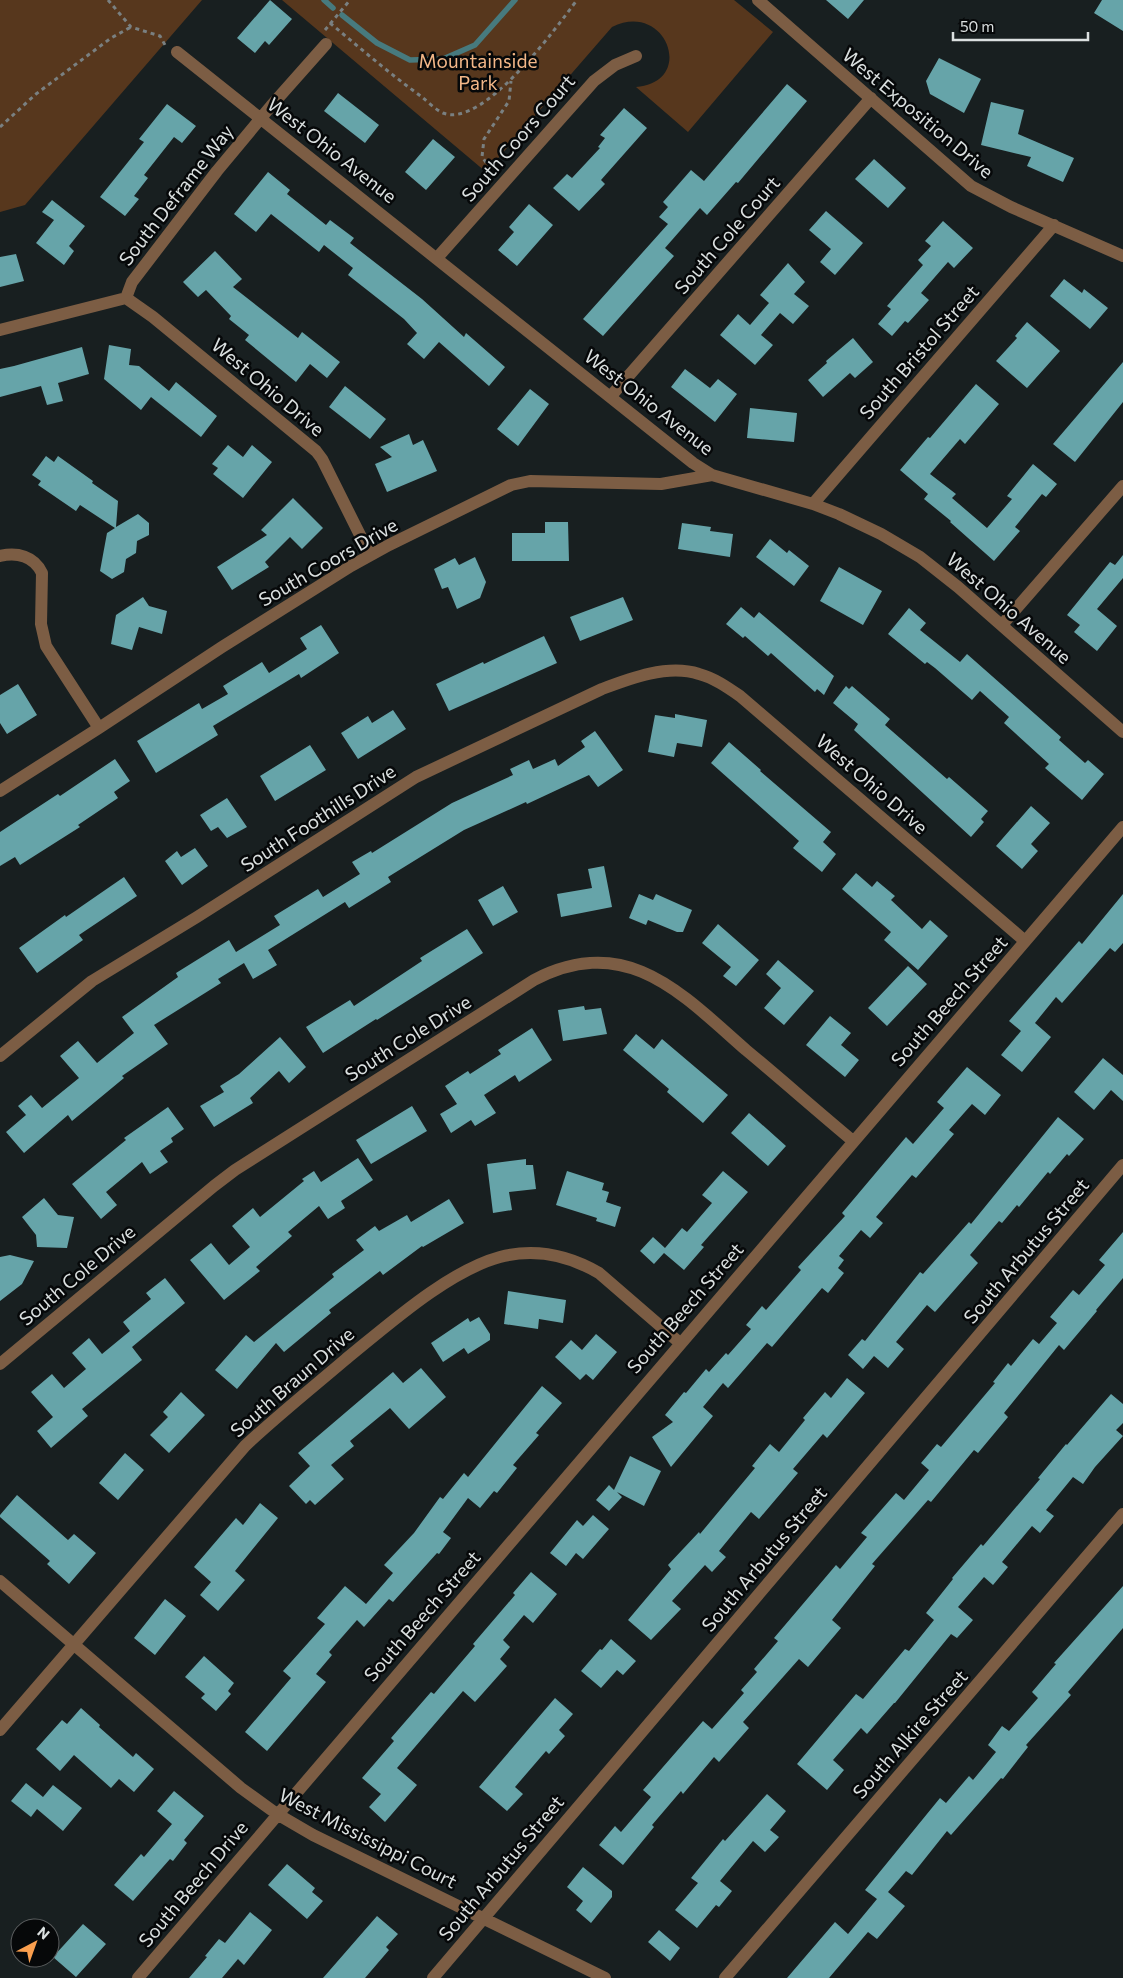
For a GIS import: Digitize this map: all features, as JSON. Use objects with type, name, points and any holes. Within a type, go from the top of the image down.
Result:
[{"type":"street","name":"West Exposition Drive","points":[[758,0],[971,186],[1123,256]]},
{"type":"street","name":"South Deframe Way","points":[[126,298],[132,282],[217,171],[326,44]]},
{"type":"street","name":"West Ohio Avenue","points":[[177,52],[612,396],[693,463],[712,475],[813,504],[863,525],[920,557],[1002,625],[1123,732]]},
{"type":"street","name":"South Coors Court","points":[[438,258],[594,81],[615,65],[636,56]]},
{"type":"street","name":"South Cole Court","points":[[612,396],[871,98]]},
{"type":"street","name":"South Bristol Street","points":[[813,504],[1054,225]]},
{"type":"street","points":[[0,330],[126,298]]},
{"type":"street","name":"West Ohio Drive","points":[[126,298],[153,317],[316,451],[325,465],[370,555]]},
{"type":"street","name":"South Coors Drive","points":[[0,791],[222,647],[370,555],[520,482],[661,484],[712,475]]},
{"type":"street","points":[[1002,625],[1123,486]]},
{"type":"street","points":[[0,556],[16,554],[31,559],[38,566],[42,573],[41,624],[46,646],[99,728]]},
{"type":"street","name":"West Ohio Drive","points":[[686,671],[698,673],[718,682],[755,707],[1024,941]]},
{"type":"street","name":"South Foothills Drive","points":[[0,1056],[92,981],[198,917],[416,777],[616,684],[647,675],[686,671]]},
{"type":"street","name":"South Beech Street","points":[[277,1814],[1123,827]]},
{"type":"street","name":"South Cole Drive","points":[[0,1364],[214,1186],[236,1170],[534,980],[562,968],[597,963],[632,968],[657,978],[688,999],[852,1141]]},
{"type":"street","name":"South Arbutus Street","points":[[433,1978],[1123,1165]]},
{"type":"street","name":"South Braun Drive","points":[[0,1730],[232,1460],[260,1432],[396,1318],[473,1267],[501,1257],[529,1253],[547,1254],[573,1260],[599,1273],[680,1343]]},
{"type":"street","name":"South Alkire Street","points":[[725,1978],[1123,1514]]},
{"type":"street","name":"West Mississippi Court","points":[[0,1581],[241,1788],[277,1814],[313,1835],[605,1978]]},
{"type":"street","name":"South Beech Drive","points":[[138,1978],[277,1814]]},
{"type":"path","points":[[108,0],[131,28],[160,36],[167,49],[177,52]]},
{"type":"path","points":[[350,0],[330,23],[394,77],[444,113],[461,114],[476,108],[511,81],[577,0]]},
{"type":"path","points":[[0,127],[36,94],[111,38],[131,28]]},
{"type":"path","points":[[491,169],[482,157],[484,139],[509,101],[511,81]]},
{"type":"green space","points":[[0,0],[202,0],[25,205],[0,212]]},
{"type":"green space","name":"Mountainside Park","points":[[282,0],[734,0],[773,32],[688,132],[636,87],[655,82],[666,72],[669,59],[667,45],[659,33],[647,24],[631,22],[612,27],[486,172]]},
{"type":"building","points":[[270,0],[292,19],[269,45],[265,41],[255,53],[237,38]]},
{"type":"building","points":[[826,0],[864,0],[848,19]]},
{"type":"building","points":[[1102,0],[1123,0],[1123,31],[1094,13]]},
{"type":"building","points":[[939,58],[981,79],[964,113],[930,94],[926,81]]},
{"type":"building","points":[[787,84],[807,101],[738,183],[736,182],[707,215],[700,208],[665,248],[674,256],[603,336],[583,319],[668,224],[659,217],[668,207],[663,202],[691,170],[704,181]]},
{"type":"building","points":[[338,93],[379,125],[365,143],[324,111]]},
{"type":"building","points":[[991,102],[1024,110],[1018,134],[1074,158],[1063,182],[1027,166],[1031,157],[981,145]]},
{"type":"building","points":[[167,104],[196,126],[182,143],[174,137],[144,175],[148,178],[134,196],[139,199],[125,216],[100,197],[144,142],[139,139]]},
{"type":"building","points":[[624,108],[647,128],[601,180],[605,184],[579,211],[553,188],[567,174],[572,178],[600,148],[598,147],[605,138],[600,135]]},
{"type":"building","points":[[433,139],[455,157],[426,190],[405,172]]},
{"type":"building","points":[[874,159],[906,188],[888,208],[855,179]]},
{"type":"building","points":[[268,172],[290,190],[287,194],[326,225],[330,220],[354,238],[350,243],[422,299],[464,337],[466,333],[505,367],[489,386],[439,342],[424,359],[407,344],[417,333],[404,319],[348,275],[353,268],[324,245],[319,252],[271,214],[256,232],[234,214]]},
{"type":"building","points":[[52,200],[85,226],[69,246],[74,251],[64,265],[36,243],[54,220],[42,212]]},
{"type":"building","points":[[529,204],[553,225],[517,266],[498,250],[514,232],[509,227]]},
{"type":"building","points":[[826,211],[863,243],[835,275],[820,262],[831,249],[809,230]]},
{"type":"building","points":[[943,221],[973,248],[954,268],[948,262],[921,293],[929,300],[908,323],[905,321],[892,336],[878,324],[891,309],[887,306],[923,265],[918,260],[931,246],[925,241]]},
{"type":"building","points":[[215,251],[242,279],[233,287],[298,338],[302,332],[340,362],[327,378],[310,364],[296,382],[245,340],[249,335],[229,319],[231,316],[206,290],[198,297],[183,282]]},
{"type":"building","points":[[16,254],[24,281],[0,287],[0,257]]},
{"type":"building","points":[[788,263],[805,282],[794,294],[809,306],[793,324],[780,313],[761,335],[773,345],[755,365],[720,335],[738,314],[750,325],[769,303],[760,295]]},
{"type":"building","points":[[1064,279],[1082,293],[1084,289],[1108,308],[1090,329],[1050,296]]},
{"type":"building","points":[[1027,322],[1060,351],[1027,388],[996,361],[1017,338],[1015,336]]},
{"type":"building","points":[[853,338],[873,362],[855,378],[850,373],[823,397],[808,380],[827,363],[826,361]]},
{"type":"building","points":[[109,345],[131,349],[129,365],[139,366],[169,391],[176,382],[217,416],[201,437],[151,397],[141,410],[104,379]]},
{"type":"building","points":[[82,347],[89,374],[58,383],[63,401],[47,405],[41,386],[0,397],[0,369]]},
{"type":"building","points":[[1123,362],[1123,402],[1075,462],[1053,444]]},
{"type":"building","points":[[685,369],[710,388],[718,379],[737,394],[715,422],[671,387]]},
{"type":"building","points":[[976,384],[999,404],[965,444],[960,439],[930,474],[956,494],[952,498],[987,528],[1012,499],[1007,496],[1033,464],[1057,484],[1046,497],[1042,494],[1015,527],[1020,531],[994,561],[924,499],[928,494],[900,470]]},
{"type":"building","points":[[345,386],[386,419],[370,439],[329,407]]},
{"type":"building","points":[[530,389],[549,404],[518,446],[497,429]]},
{"type":"building","points":[[750,408],[797,413],[794,442],[747,438]]},
{"type":"building","points":[[409,434],[413,445],[423,440],[437,471],[387,492],[375,464],[392,457],[380,447]]},
{"type":"building","points":[[228,445],[243,457],[252,445],[272,462],[243,498],[213,474],[218,468],[212,464]]},
{"type":"building","points":[[46,456],[54,462],[58,456],[118,501],[116,527],[138,514],[149,523],[149,535],[137,541],[136,553],[126,559],[124,572],[112,579],[100,571],[107,533],[115,528],[80,505],[76,511],[38,485],[41,481],[32,475]]},
{"type":"building","points":[[293,498],[323,528],[302,549],[290,537],[265,562],[269,567],[232,590],[217,567],[267,535],[261,530]]},
{"type":"building","points":[[545,522],[568,522],[569,561],[512,561],[512,533],[545,533]]},
{"type":"building","points":[[682,523],[711,527],[710,531],[733,534],[730,557],[678,549]]},
{"type":"building","points":[[770,539],[787,553],[789,550],[809,566],[794,586],[756,557]]},
{"type":"building","points":[[1123,555],[1123,578],[1097,609],[1117,626],[1097,651],[1074,632],[1080,625],[1067,615],[1110,562],[1115,565]]},
{"type":"building","points":[[475,557],[486,582],[480,598],[457,609],[448,587],[442,589],[434,569],[455,558],[459,565]]},
{"type":"building","points":[[839,567],[882,591],[863,625],[820,601]]},
{"type":"building","points":[[143,597],[149,606],[167,611],[162,634],[139,627],[132,650],[111,644],[116,615]]},
{"type":"building","points":[[623,597],[633,620],[580,641],[570,617]]},
{"type":"building","points":[[741,607],[754,618],[759,612],[834,676],[824,695],[817,689],[815,692],[771,653],[768,656],[745,636],[743,638],[726,624]]},
{"type":"building","points":[[909,608],[926,623],[920,630],[960,662],[967,654],[1061,737],[1059,740],[1085,763],[1088,760],[1104,774],[1082,800],[1045,768],[1049,764],[1004,723],[1009,717],[980,691],[972,700],[935,668],[927,662],[925,664],[888,634]]},
{"type":"building","points":[[321,625],[339,653],[301,678],[299,674],[213,726],[218,735],[156,773],[137,741],[199,703],[202,709],[228,694],[223,686],[262,662],[269,673],[307,649],[300,638]]},
{"type":"building","points":[[544,636],[557,663],[449,711],[436,684]]},
{"type":"building","points":[[18,684],[37,715],[7,734],[0,723],[0,695]]},
{"type":"building","points":[[846,686],[849,689],[852,686],[890,719],[885,725],[947,779],[949,777],[988,811],[981,819],[984,822],[971,837],[854,730],[858,724],[833,703]]},
{"type":"building","points":[[393,710],[406,729],[358,759],[341,733],[368,716],[372,723]]},
{"type":"building","points":[[675,714],[707,720],[702,747],[677,743],[674,757],[648,752],[655,715],[675,718]]},
{"type":"building","points":[[595,731],[623,770],[598,787],[589,775],[527,804],[526,802],[464,830],[388,877],[391,882],[349,908],[345,902],[268,950],[277,965],[253,979],[244,963],[218,979],[221,983],[154,1025],[168,1044],[122,1076],[124,1078],[72,1121],[68,1115],[24,1153],[6,1132],[26,1115],[18,1106],[31,1095],[42,1108],[79,1078],[60,1056],[78,1041],[97,1063],[134,1033],[122,1017],[178,977],[176,973],[229,940],[236,952],[280,925],[274,916],[318,889],[323,897],[360,874],[352,862],[371,851],[372,853],[452,803],[513,775],[510,769],[529,760],[533,769],[555,759],[558,766],[585,747],[581,741]]},
{"type":"building","points":[[729,742],[831,832],[823,842],[836,854],[822,872],[793,848],[799,841],[711,763]]},
{"type":"building","points":[[310,745],[326,770],[275,801],[260,776]]},
{"type":"building","points":[[115,759],[130,781],[114,792],[118,798],[78,825],[80,827],[20,865],[15,857],[0,866],[0,832],[58,794],[60,796]]},
{"type":"building","points":[[227,798],[247,827],[227,838],[218,827],[211,831],[200,815]]},
{"type":"building","points":[[1031,806],[1050,823],[1031,844],[1038,851],[1022,869],[996,846]]},
{"type":"building","points":[[195,848],[208,866],[182,885],[165,861],[177,851],[181,857]]},
{"type":"building","points":[[604,866],[612,907],[561,917],[557,894],[592,888],[588,869]]},
{"type":"building","points":[[856,873],[872,887],[877,881],[895,896],[891,900],[922,929],[930,920],[948,936],[918,970],[884,940],[891,932],[842,889]]},
{"type":"building","points":[[124,877],[137,896],[79,935],[83,940],[37,973],[19,948],[65,915],[66,917]]},
{"type":"building","points":[[503,886],[518,912],[493,926],[478,900]]},
{"type":"building","points":[[639,894],[653,900],[656,894],[692,910],[683,932],[677,932],[648,920],[646,925],[629,918]]},
{"type":"building","points":[[1123,894],[1123,943],[1115,952],[1110,948],[1062,1003],[1056,997],[1035,1023],[1051,1037],[1022,1072],[1001,1055],[1021,1031],[1009,1021],[1079,941],[1082,944]]},
{"type":"building","points":[[718,924],[759,960],[736,986],[723,976],[731,967],[702,943]]},
{"type":"building","points":[[467,929],[483,953],[323,1053],[306,1027],[350,1000],[354,1006],[422,961],[420,958]]},
{"type":"building","points":[[778,960],[814,991],[784,1025],[764,1008],[781,988],[766,974]]},
{"type":"building","points":[[908,966],[927,984],[887,1026],[868,1008]]},
{"type":"building","points":[[584,1006],[585,1010],[601,1008],[607,1034],[563,1041],[558,1010]]},
{"type":"building","points":[[830,1016],[851,1033],[841,1045],[859,1060],[845,1077],[806,1045]]},
{"type":"building","points":[[532,1028],[552,1060],[519,1082],[515,1075],[484,1095],[496,1113],[475,1126],[471,1120],[451,1133],[440,1114],[457,1104],[445,1086],[468,1071],[470,1074],[501,1054],[498,1050]]},
{"type":"building","points":[[636,1034],[654,1049],[662,1039],[728,1095],[703,1123],[667,1092],[669,1089],[623,1050]]},
{"type":"building","points":[[280,1037],[306,1067],[289,1083],[279,1071],[250,1098],[253,1103],[214,1127],[200,1106],[224,1092],[220,1086],[239,1074]]},
{"type":"building","points":[[1103,1058],[1123,1075],[1123,1101],[1111,1090],[1094,1110],[1074,1092]]},
{"type":"building","points":[[967,1067],[1001,1095],[985,1115],[972,1104],[949,1130],[954,1134],[916,1178],[912,1175],[876,1217],[883,1223],[870,1238],[861,1230],[839,1256],[844,1260],[838,1268],[844,1273],[828,1293],[822,1288],[772,1347],[767,1343],[728,1388],[723,1383],[703,1407],[713,1416],[671,1467],[652,1437],[673,1422],[665,1415],[706,1369],[709,1372],[726,1353],[728,1355],[751,1329],[746,1325],[762,1306],[766,1310],[801,1270],[798,1267],[845,1216],[842,1213],[906,1137],[913,1144],[944,1108],[937,1102]]},
{"type":"building","points":[[412,1106],[427,1131],[371,1164],[356,1140]]},
{"type":"building","points":[[168,1107],[184,1129],[171,1138],[173,1142],[160,1151],[168,1162],[150,1174],[142,1162],[106,1192],[117,1205],[101,1219],[72,1184],[126,1140],[124,1138]]},
{"type":"building","points":[[749,1113],[786,1146],[768,1166],[731,1133]]},
{"type":"building","points":[[1058,1117],[1084,1139],[1069,1156],[1067,1154],[1050,1174],[1048,1172],[1019,1207],[1017,1205],[1002,1223],[999,1221],[970,1255],[978,1263],[935,1312],[927,1305],[896,1342],[904,1349],[888,1368],[874,1356],[863,1369],[848,1355],[862,1339],[865,1341],[920,1272],[923,1274],[969,1222],[971,1224]]},
{"type":"building","points":[[358,1158],[373,1180],[341,1201],[345,1208],[328,1219],[319,1206],[288,1232],[292,1236],[256,1267],[260,1271],[224,1300],[190,1260],[211,1243],[229,1265],[250,1247],[232,1226],[253,1208],[260,1217],[304,1181],[302,1179],[314,1171],[321,1182]]},
{"type":"building","points":[[526,1159],[526,1165],[533,1165],[536,1189],[509,1192],[512,1210],[493,1213],[487,1164]]},
{"type":"building","points":[[567,1171],[604,1183],[602,1190],[609,1192],[606,1202],[621,1207],[615,1227],[596,1221],[597,1218],[556,1205]]},
{"type":"building","points":[[723,1171],[748,1192],[701,1245],[704,1247],[684,1270],[664,1253],[654,1264],[640,1251],[653,1237],[665,1248],[682,1228],[687,1232],[712,1203],[702,1195]]},
{"type":"building","points":[[44,1198],[58,1215],[74,1217],[67,1248],[37,1247],[36,1235],[22,1217]]},
{"type":"building","points":[[449,1199],[464,1223],[422,1246],[383,1275],[380,1271],[329,1310],[331,1313],[284,1352],[276,1343],[237,1389],[215,1370],[246,1335],[254,1342],[334,1277],[332,1274],[364,1250],[356,1240],[375,1226],[379,1231],[407,1215],[411,1222]]},
{"type":"building","points":[[1123,1232],[1123,1278],[1097,1311],[1064,1350],[1059,1345],[1004,1413],[1008,1417],[978,1453],[974,1450],[931,1502],[928,1500],[872,1564],[875,1566],[832,1620],[841,1628],[808,1667],[799,1659],[743,1722],[749,1728],[719,1762],[714,1757],[683,1794],[681,1791],[652,1825],[654,1827],[623,1865],[599,1845],[615,1826],[621,1832],[651,1797],[643,1790],[703,1721],[712,1729],[744,1693],[741,1690],[757,1672],[754,1669],[778,1641],[774,1638],[836,1565],[840,1569],[867,1537],[861,1533],[896,1493],[904,1500],[929,1470],[921,1463],[937,1444],[941,1447],[995,1383],[993,1382],[1008,1363],[1011,1366],[1033,1339],[1039,1344],[1057,1323],[1050,1317],[1073,1290],[1079,1295],[1105,1265],[1099,1260]]},
{"type":"building","points":[[10,1255],[34,1261],[22,1284],[0,1301],[0,1257]]},
{"type":"building","points":[[165,1278],[185,1303],[132,1347],[142,1360],[82,1409],[88,1416],[51,1448],[37,1431],[53,1417],[31,1392],[52,1374],[64,1388],[86,1369],[72,1353],[89,1338],[102,1354],[130,1331],[123,1322],[151,1299],[146,1293]]},
{"type":"building","points":[[508,1291],[566,1300],[563,1323],[539,1319],[538,1329],[504,1324]]},
{"type":"building","points":[[479,1317],[490,1334],[490,1340],[468,1354],[464,1348],[443,1362],[431,1343],[468,1318],[470,1322]]},
{"type":"building","points":[[596,1334],[617,1352],[593,1380],[586,1374],[580,1380],[555,1357],[571,1340],[582,1350]]},
{"type":"building","points":[[421,1368],[446,1397],[409,1429],[390,1408],[350,1441],[354,1446],[331,1465],[344,1479],[315,1505],[310,1500],[306,1504],[289,1486],[310,1466],[298,1453],[393,1372],[403,1383]]},
{"type":"building","points":[[847,1378],[865,1393],[827,1438],[823,1434],[793,1469],[798,1473],[759,1519],[751,1512],[719,1551],[726,1557],[712,1572],[705,1565],[672,1601],[681,1609],[651,1640],[628,1620],[671,1569],[668,1565],[699,1532],[700,1534],[755,1468],[752,1466],[770,1444],[779,1452],[805,1420],[803,1418],[825,1392],[831,1398]]},
{"type":"building","points":[[542,1386],[562,1403],[536,1433],[539,1435],[513,1465],[517,1468],[497,1493],[494,1491],[480,1508],[468,1498],[443,1532],[451,1538],[439,1554],[437,1553],[393,1602],[389,1599],[364,1627],[357,1620],[329,1652],[332,1655],[316,1674],[326,1682],[267,1751],[245,1732],[291,1678],[283,1671],[325,1624],[317,1618],[345,1586],[366,1604],[393,1573],[384,1565],[414,1533],[440,1497],[443,1499],[464,1473],[468,1477]]},
{"type":"building","points":[[181,1392],[205,1415],[169,1453],[150,1435],[168,1417],[163,1412]]},
{"type":"building","points":[[1111,1394],[1123,1404],[1123,1423],[1116,1430],[1123,1436],[1095,1467],[1083,1484],[1073,1477],[1046,1510],[1054,1516],[1040,1533],[1032,1526],[1002,1562],[1008,1567],[993,1585],[984,1577],[958,1607],[973,1620],[957,1638],[951,1634],[895,1703],[867,1734],[861,1728],[833,1760],[844,1770],[827,1790],[797,1764],[856,1694],[863,1699],[905,1649],[909,1651],[934,1620],[926,1613],[952,1578],[981,1544],[983,1546],[1040,1479],[1038,1478],[1066,1444]]},
{"type":"building","points":[[125,1453],[144,1470],[118,1500],[99,1483]]},
{"type":"building","points":[[630,1456],[661,1471],[644,1506],[617,1492],[622,1497],[609,1511],[596,1500],[609,1485],[614,1490]]},
{"type":"building","points":[[17,1495],[68,1540],[74,1534],[96,1553],[69,1584],[47,1564],[50,1561],[0,1517]]},
{"type":"building","points":[[260,1503],[278,1518],[235,1571],[245,1580],[218,1611],[200,1595],[211,1582],[194,1567],[236,1518],[243,1525]]},
{"type":"building","points":[[593,1515],[609,1529],[583,1559],[576,1553],[566,1566],[550,1553],[577,1520],[583,1526]]},
{"type":"building","points":[[531,1572],[557,1594],[533,1623],[524,1615],[503,1640],[510,1647],[500,1659],[507,1666],[475,1702],[463,1691],[397,1768],[417,1785],[385,1822],[369,1807],[381,1794],[362,1778],[394,1741],[391,1738],[431,1692],[434,1694],[475,1646],[473,1644],[515,1595],[513,1593]]},
{"type":"building","points":[[1123,1586],[1123,1628],[1068,1692],[1071,1695],[1026,1745],[1028,1747],[1003,1779],[1001,1778],[951,1835],[947,1831],[912,1875],[906,1871],[888,1892],[905,1906],[877,1939],[868,1932],[829,1978],[787,1978],[835,1922],[848,1934],[877,1899],[865,1890],[940,1798],[946,1803],[969,1776],[973,1780],[996,1752],[988,1745],[1002,1726],[1009,1731],[1038,1698],[1032,1692],[1056,1664],[1054,1663]]},
{"type":"building","points":[[165,1599],[186,1616],[155,1655],[134,1638]]},
{"type":"building","points":[[611,1639],[636,1661],[623,1675],[617,1670],[601,1688],[581,1671]]},
{"type":"building","points":[[204,1656],[234,1683],[228,1691],[231,1694],[216,1711],[201,1698],[205,1694],[185,1677]]},
{"type":"building","points":[[555,1698],[573,1714],[559,1730],[565,1736],[549,1754],[546,1751],[515,1787],[523,1794],[507,1811],[479,1787]]},
{"type":"building","points":[[81,1708],[133,1757],[136,1753],[154,1769],[134,1792],[119,1779],[111,1788],[74,1755],[60,1771],[36,1749],[62,1720],[67,1724]]},
{"type":"building","points":[[26,1783],[43,1797],[53,1785],[82,1808],[63,1831],[37,1809],[31,1817],[11,1801]]},
{"type":"building","points":[[174,1791],[204,1816],[184,1840],[187,1843],[173,1861],[170,1859],[133,1901],[114,1885],[141,1854],[144,1857],[172,1824],[157,1811]]},
{"type":"building","points":[[767,1794],[786,1811],[770,1830],[779,1837],[765,1852],[753,1841],[720,1881],[732,1891],[719,1907],[716,1905],[697,1928],[675,1910],[698,1883],[691,1878],[723,1839],[725,1841]]},
{"type":"building","points":[[287,1864],[315,1888],[312,1892],[323,1901],[307,1919],[268,1885]]},
{"type":"building","points":[[583,1867],[612,1891],[612,1897],[591,1923],[576,1910],[583,1901],[567,1887]]},
{"type":"building","points":[[250,1912],[272,1930],[244,1965],[238,1959],[222,1978],[189,1978],[219,1939],[225,1943]]},
{"type":"building","points":[[377,1916],[398,1934],[386,1947],[389,1950],[365,1978],[323,1978]]},
{"type":"building","points":[[83,1924],[106,1944],[76,1977],[60,1963],[60,1949]]},
{"type":"building","points":[[659,1930],[680,1948],[670,1961],[648,1942]]},
{"type":"waterway","points":[[324,0],[333,8]]},
{"type":"waterway","points":[[342,15],[377,43],[410,60],[443,59],[475,45],[515,0]]}]
